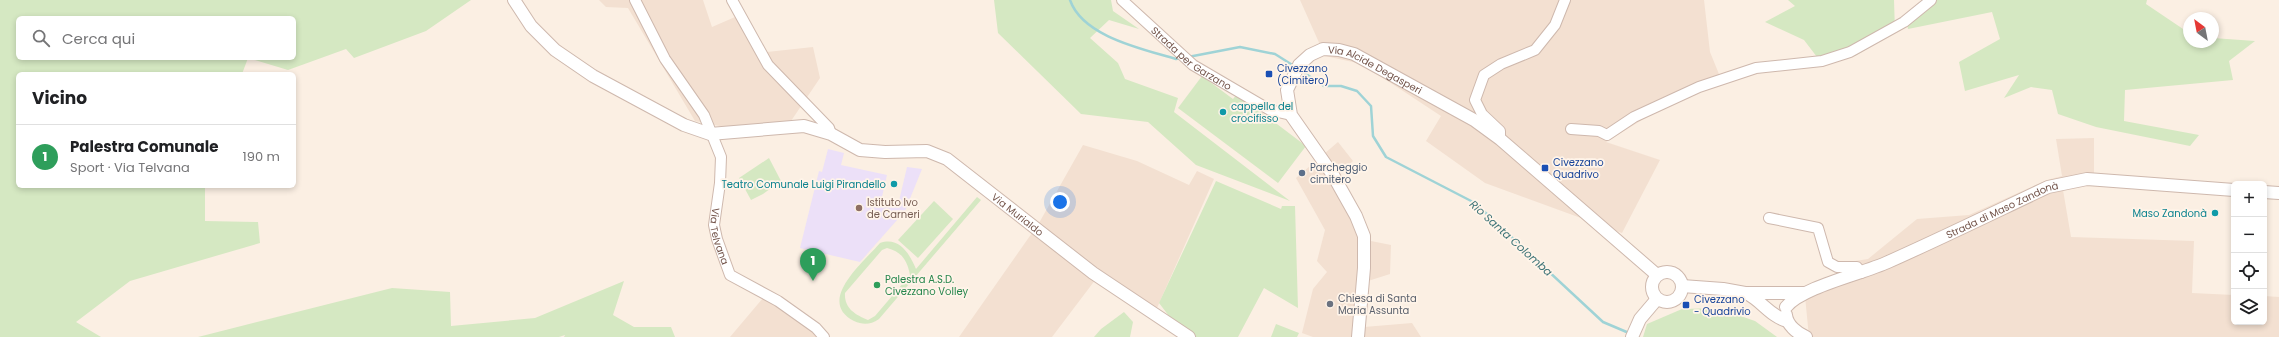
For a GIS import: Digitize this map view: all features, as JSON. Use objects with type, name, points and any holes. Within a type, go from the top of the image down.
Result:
[{"type":"street","points":[[514,0],[531,26],[555,50],[586,72],[684,125],[710,134]]},
{"type":"street","name":"Via Telvana","points":[[636,0],[665,58],[704,115],[710,134],[721,157],[720,183],[714,225],[717,239],[730,275],[778,301],[816,328],[824,337]]},
{"type":"street","name":"Via Murialdo","points":[[732,0],[768,65],[829,128],[831,134]]},
{"type":"street","name":"Strada per Garzano","points":[[1122,0],[1179,53],[1193,64],[1270,110],[1291,115]]},
{"type":"street","name":"Via Alcide Degasperi","points":[[1500,139],[1500,131],[1482,114],[1475,100],[1484,75],[1500,64],[1535,50],[1555,25],[1565,0]]},
{"type":"street","points":[[1571,129],[1599,131],[1607,134],[1614,132],[1634,117],[1700,87],[1723,79],[1756,68],[1822,61],[1850,52],[1904,22],[1931,0]]},
{"type":"street","name":"Via Alcide Degasperi","points":[[1358,337],[1364,268],[1364,236],[1356,216],[1333,175],[1291,115],[1287,90],[1299,65],[1310,55],[1323,49],[1339,50],[1354,54],[1474,120],[1500,139],[1657,275]]},
{"type":"street","name":"Via Murialdo","points":[[710,134],[804,126],[831,134],[860,150],[885,152],[927,151],[947,159],[1093,273],[1189,337]]},
{"type":"street","name":"Strada di Maso Zandonà","points":[[1786,307],[1790,302],[1804,293],[1861,273],[2048,187],[2069,181],[2087,179],[2231,190]]},
{"type":"street","points":[[2267,192],[2279,193]]},
{"type":"street","points":[[1769,218],[1818,228],[1828,262],[1837,267],[1857,267],[1861,273]]},
{"type":"street","points":[[1632,337],[1640,319],[1653,303],[1671,302],[1681,293],[1682,286],[1680,278],[1673,272],[1665,271],[1657,275],[1653,280],[1651,287],[1653,303]]},
{"type":"street","points":[[1682,286],[1745,293],[1804,293]]},
{"type":"street","points":[[1745,293],[1755,298],[1776,318],[1786,321],[1794,330],[1806,337]]},
{"type":"street","points":[[1763,293],[1786,307]]},
{"type":"street","points":[[1764,306],[1786,307]]},
{"type":"street","points":[[1786,307],[1786,321]]},
{"type":"shaded area","points":[[599,0],[703,0],[712,27],[735,17],[758,54],[813,47],[820,78],[791,121],[734,129],[695,121],[628,8],[606,7]]},
{"type":"shaded area","points":[[1300,0],[1704,0],[1710,52],[1721,79],[1655,112],[1606,142],[1660,160],[1622,233],[1485,183],[1426,141],[1441,116],[1362,64],[1325,56]]},
{"type":"shaded area","points":[[2094,138],[2094,184],[2063,190],[2071,237],[2194,241],[2192,293],[2231,295],[2231,325],[2267,325],[2267,296],[2279,297],[2279,337],[1809,337],[1804,286],[1841,274],[1836,264],[1868,259],[1917,219],[1969,215],[2047,180],[2062,176],[2056,139]]},
{"type":"shaded area","points":[[1338,142],[1353,161],[1337,175],[1362,220],[1371,241],[1391,245],[1390,274],[1368,281],[1364,327],[1412,323],[1421,337],[1313,337],[1302,333],[1313,289],[1327,272],[1317,261],[1325,230],[1296,178]]},
{"type":"shaded area","points":[[1083,145],[1137,161],[1189,185],[1197,171],[1214,179],[1157,308],[1102,271],[1052,337],[959,337],[1039,223]]},
{"type":"shaded area","name":"Istituto Ivo de Carneri","points":[[828,149],[844,153],[841,165],[887,175],[881,201],[898,205],[907,167],[922,169],[905,211],[860,262],[800,248],[819,171],[822,172]]},
{"type":"shaded area","points":[[763,298],[828,337],[730,337]]},
{"type":"green space","points":[[0,0],[471,0],[426,31],[354,58],[346,49],[288,70],[255,60],[296,60],[296,16],[16,16],[16,60],[247,60],[243,72],[16,72],[16,188],[205,188],[205,221],[258,222],[260,243],[130,281],[76,322],[101,337],[0,337]]},
{"type":"green space","points":[[994,0],[1111,0],[1113,11],[1139,29],[1109,20],[1090,38],[1118,63],[1125,79],[1178,98],[1174,112],[1290,201],[1196,165],[1148,122],[1081,114],[998,33]]},
{"type":"green space","points":[[1788,0],[1894,0],[1895,32],[1855,56],[1817,57],[1804,40],[1765,22],[1795,6]]},
{"type":"green space","points":[[1936,0],[2147,0],[2146,4],[2183,29],[2183,48],[2219,48],[2219,38],[2255,41],[2229,61],[2233,80],[2125,90],[2124,121],[2199,135],[2190,146],[2096,127],[2058,114],[2052,90],[2031,87],[2004,98],[2019,75],[1965,91],[1959,62],[2000,39],[1992,12],[1908,29],[1907,24]]},
{"type":"green space","points":[[1202,76],[1233,99],[1237,94],[1306,146],[1278,183],[1178,108]]},
{"type":"green space","points":[[769,158],[781,181],[763,194],[751,200],[739,178]]},
{"type":"green space","points":[[1216,181],[1281,209],[1282,206],[1295,206],[1298,308],[1264,288],[1238,337],[1195,337],[1169,316],[1159,303]]},
{"type":"green space","points":[[977,197],[981,200],[879,319],[866,324],[860,323],[854,321],[843,313],[840,303],[841,292],[855,270],[880,243],[893,242],[899,244],[911,258],[916,269]],"holes":[[[887,248],[903,257],[910,275],[875,316],[868,320],[859,316],[848,307],[845,293],[882,250]]]},
{"type":"green space","points":[[934,201],[953,219],[918,258],[898,240]]},
{"type":"green space","points":[[624,281],[613,315],[634,327],[671,327],[675,337],[564,337],[565,335],[559,337],[198,337],[392,288],[450,292],[451,326],[535,318]]},
{"type":"green space","points":[[1717,308],[1755,321],[1777,337],[1643,337],[1647,324],[1682,309]]},
{"type":"green space","points":[[1124,312],[1133,322],[1130,337],[1094,337],[1101,329]]},
{"type":"green space","points":[[1276,324],[1299,333],[1297,337],[1271,337]]},
{"type":"waterway","name":"Rio Santa Colomba","points":[[1070,0],[1077,13],[1087,23],[1116,40],[1176,59],[1181,58]]},
{"type":"waterway","name":"Rio Santa Colomba","points":[[1188,57],[1240,47],[1275,54],[1294,66]]},
{"type":"waterway","name":"Rio Santa Colomba","points":[[1300,70],[1324,86],[1341,86],[1357,91],[1371,106],[1373,136],[1386,157],[1475,203],[1603,322],[1629,333]]},
{"type":"place","name":"Civezzano (Cimitero)","points":[[1269,74]]},
{"type":"place","name":"cappella del crocifisso","points":[[1223,112]]},
{"type":"place","name":"Civezzano Quadrivo","points":[[1545,168]]},
{"type":"place","name":"Parcheggio cimitero","points":[[1302,173]]},
{"type":"place","name":"Teatro Comunale Luigi Pirandello","points":[[894,184]]},
{"type":"place","name":"Istituto Ivo de Carneri","points":[[859,208]]},
{"type":"place","name":"Maso Zandonà","points":[[2215,213]]},
{"type":"place","name":"Palestra Comunale","points":[[813,281]]},
{"type":"place","name":"Palestra A.S.D. Civezzano Volley","points":[[877,285]]},
{"type":"place","name":"Chiesa di Santa Maria Assunta","points":[[1330,304]]},
{"type":"place","name":"Civezzano - Quadrivio","points":[[1686,305]]}]
